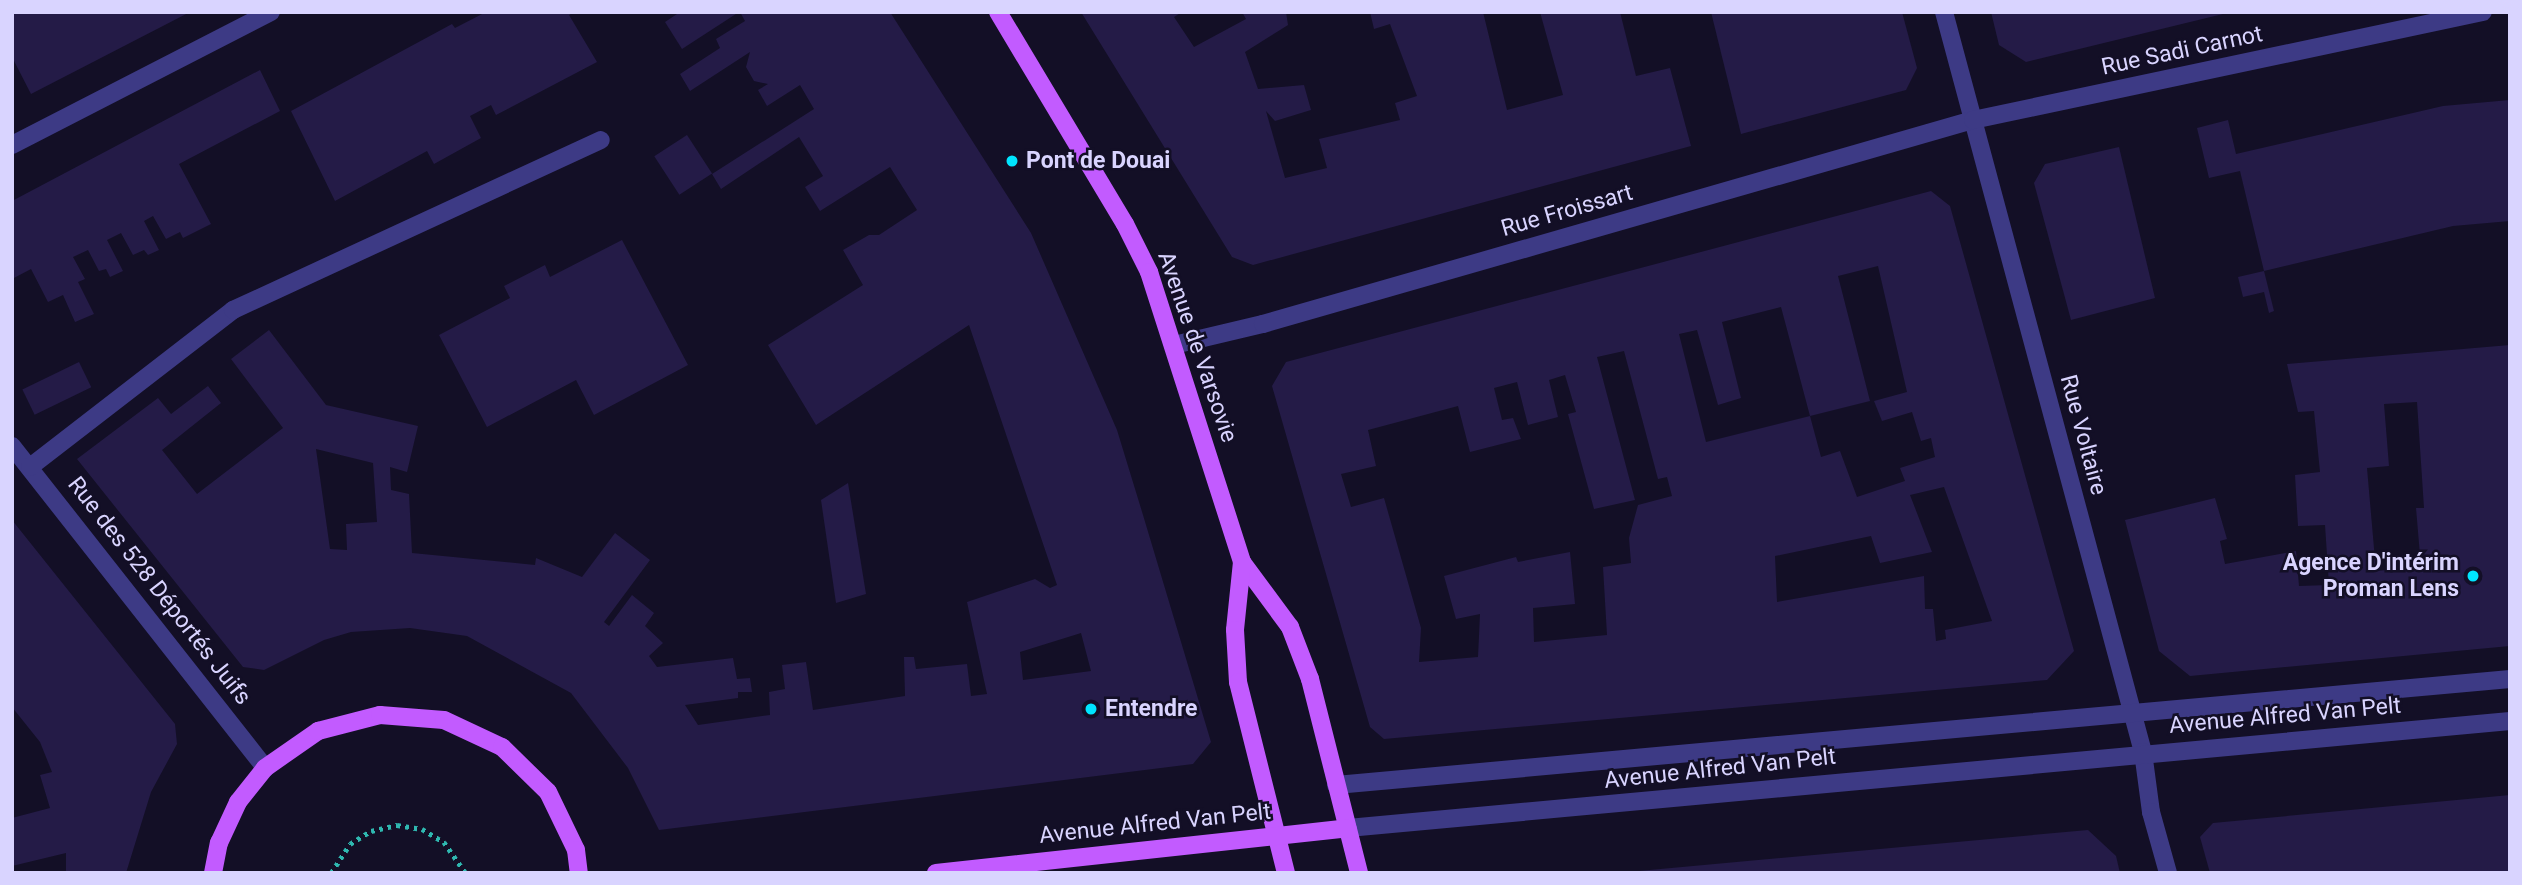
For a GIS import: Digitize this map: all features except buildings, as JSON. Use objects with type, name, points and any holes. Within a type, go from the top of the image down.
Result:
[{"type":"main road","name":"Avenue de Varsovie","points":[[998,12],[1125,224],[1149,272],[1242,562],[1290,627],[1310,679],[1359,873]]},
{"type":"main road","name":"Avenue de Varsovie","points":[[1242,562],[1235,630],[1238,682],[1273,835],[1286,873]]},
{"type":"main road","points":[[213,873],[219,843],[238,802],[265,768],[318,731],[380,715],[444,720],[502,747],[548,792],[576,849],[579,873]]},
{"type":"main road","name":"Avenue Alfred Van Pelt","points":[[936,873],[1348,828]]},
{"type":"street","points":[[12,145],[271,12]]},
{"type":"street","name":"Rue Voltaire","points":[[1944,12],[2143,752],[2151,812],[2168,873]]},
{"type":"street","name":"Rue Sadi Carnot","points":[[1973,120],[2483,12]]},
{"type":"street","name":"Rue Froissart","points":[[1174,345],[1263,324],[1973,120]]},
{"type":"street","points":[[30,467],[233,310],[601,140]]},
{"type":"street","name":"Rue des 528 Déportés Juifs","points":[[12,446],[265,768]]},
{"type":"street","points":[[1336,785],[2132,710],[2510,679]]},
{"type":"street","name":"Avenue Alfred Van Pelt","points":[[1348,828],[2143,752],[2510,721]]},
{"type":"path","points":[[331,873],[350,844],[371,831],[397,825],[422,829],[444,842],[466,873]]},
{"type":"place","name":"Pont de Douai","points":[[1012,161]]},
{"type":"place","name":"Agence D'intérim Proman Lens","points":[[2473,576]]},
{"type":"place","name":"Entendre","points":[[1091,709]]}]
